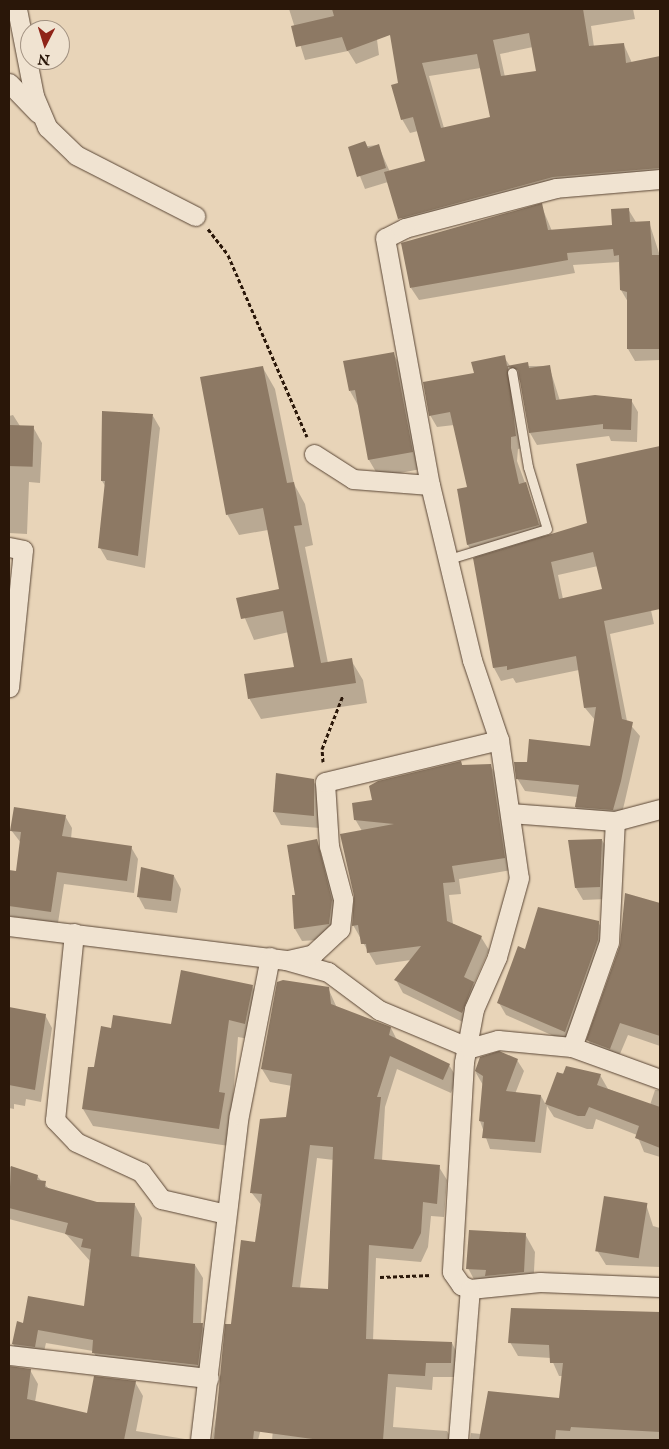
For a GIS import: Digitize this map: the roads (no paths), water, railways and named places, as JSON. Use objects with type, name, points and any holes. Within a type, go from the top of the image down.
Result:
[{"type":"street","points":[[17,9],[41,116]]},
{"type":"street","points":[[9,83],[76,154],[195,216]]},
{"type":"street","points":[[660,179],[556,188],[386,238],[404,360],[430,485],[472,660],[499,740],[519,878],[497,957],[474,1009],[470,1048],[461,1089],[463,1134],[453,1215],[452,1272],[461,1285],[470,1289],[540,1282],[660,1288]]},
{"type":"street","points":[[314,454],[353,479],[430,485]]},
{"type":"street","points":[[9,547],[22,550],[9,687]]},
{"type":"street","points":[[278,958],[313,954],[340,929],[342,899],[329,846],[325,782],[499,740]]},
{"type":"street","points":[[510,813],[615,821],[660,809]]},
{"type":"street","points":[[572,1047],[609,942],[615,821]]},
{"type":"street","points":[[9,926],[278,958],[328,972],[379,1010],[470,1048],[498,1040],[572,1047],[660,1079]]},
{"type":"street","points":[[74,933],[55,1120],[63,1134],[76,1142],[141,1172],[161,1199],[226,1214]]},
{"type":"street","points":[[200,1440],[209,1378],[226,1214],[239,1115],[278,958]]},
{"type":"street","points":[[458,1440],[470,1289]]},
{"type":"street","points":[[9,1355],[209,1378]]},
{"type":"lane","points":[[449,559],[547,529],[528,467],[512,372]]}]
